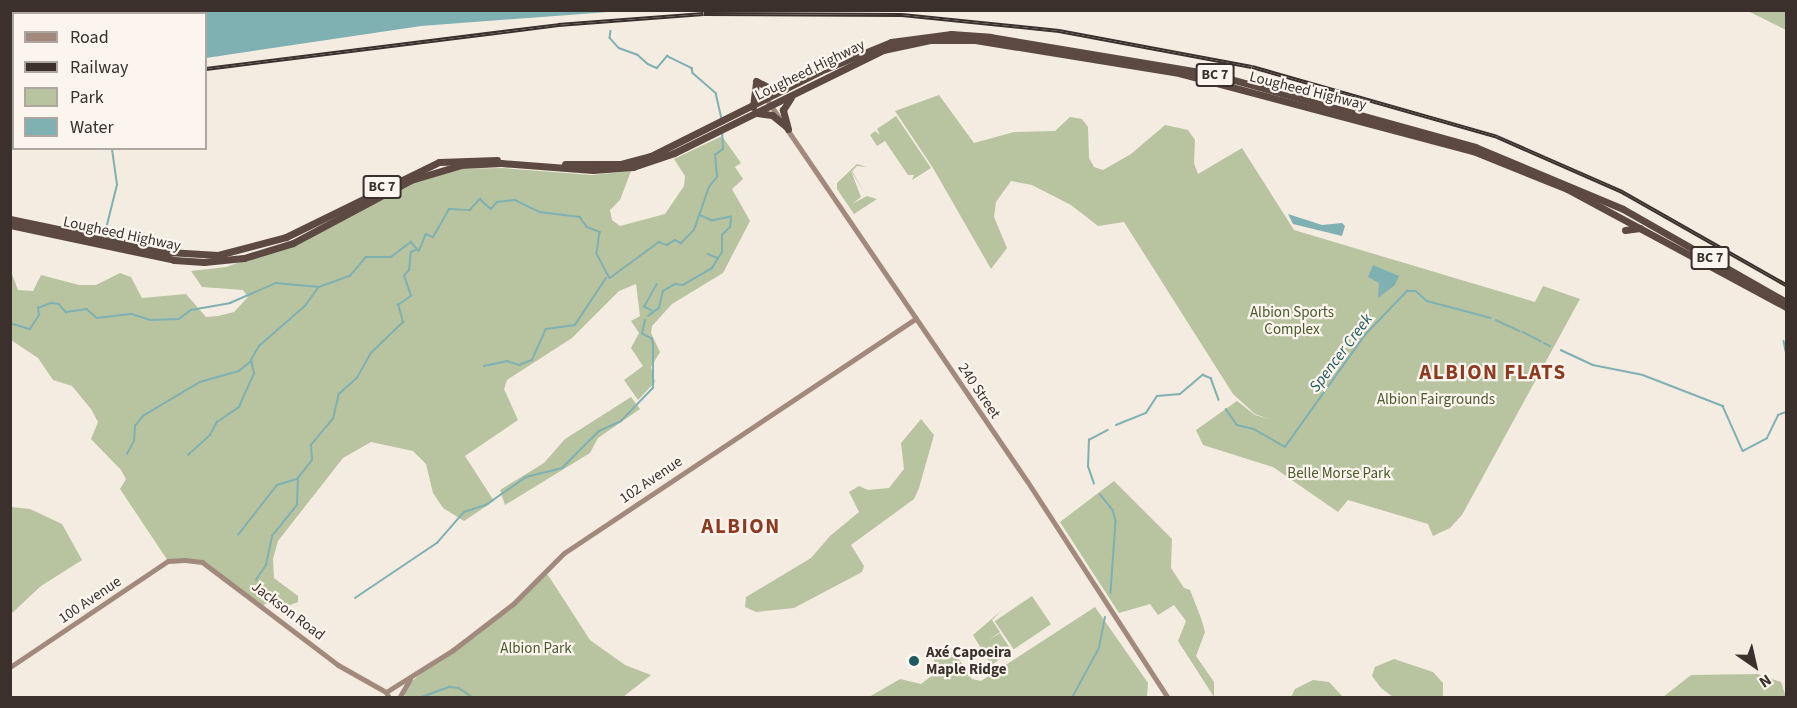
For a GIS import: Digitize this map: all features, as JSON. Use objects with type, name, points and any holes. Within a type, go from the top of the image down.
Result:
[{"type":"highway","name":"Lougheed Highway","points":[[769,102],[787,89],[891,42],[951,34],[1041,44],[1216,75],[1435,134],[1539,171],[1638,217],[1786,302]]},
{"type":"highway","name":"Lougheed Highway","points":[[10,219],[182,255],[235,252],[286,237],[439,162],[487,159],[621,164],[679,145],[852,63],[904,44],[975,40],[1066,53],[1222,83],[1473,151],[1568,189],[1644,228],[1786,307]]},
{"type":"highway","points":[[787,89],[770,88],[756,81],[752,110],[768,114],[788,129]]},
{"type":"highway","points":[[788,129],[783,106],[797,91]]},
{"type":"highway","name":"Lougheed Highway","points":[[10,225],[174,260],[229,261],[293,243],[411,180],[462,165],[501,163],[593,170],[633,167],[674,153],[752,110]]},
{"type":"highway","points":[[1625,230],[1644,228]]},
{"type":"main road","name":"240 Street","points":[[769,102],[916,318],[1168,698]]},
{"type":"main road","name":"102 Avenue","points":[[388,692],[396,684],[411,677],[513,604],[564,553],[916,318]]},
{"type":"main road","name":"100 Avenue","points":[[10,667],[168,561],[185,560]]},
{"type":"main road","name":"Jackson Road","points":[[185,560],[202,562],[338,665],[388,692]]},
{"type":"main road","name":"102 Avenue","points":[[401,689],[411,677]]},
{"type":"main road","points":[[396,684],[401,689],[399,698]]},
{"type":"green space","points":[[1748,11],[1786,11],[1786,30]]},
{"type":"green space","points":[[939,95],[974,143],[1014,132],[1055,131],[1070,117],[1082,119],[1088,127],[1089,158],[1094,167],[1103,170],[1131,154],[1165,125],[1188,130],[1195,140],[1194,163],[1198,174],[1242,148],[1294,230],[1535,302],[1543,286],[1580,299],[1462,515],[1450,528],[1433,536],[1428,524],[1348,500],[1338,512],[1273,467],[1203,445],[1196,430],[1237,401],[1255,415],[1269,419],[1255,414],[1233,394],[1124,222],[1098,226],[1071,205],[1032,185],[1011,181],[996,202],[994,217],[1007,248],[991,269],[933,168],[895,111]]},
{"type":"green space","points":[[896,116],[931,168],[912,180],[914,175],[908,175],[885,141],[877,146],[870,135],[875,131],[880,135],[877,129]]},
{"type":"green space","points":[[722,136],[741,163],[735,167],[743,179],[732,189],[750,221],[723,273],[672,304],[652,326],[651,333],[660,352],[651,367],[655,382],[638,400],[624,380],[643,366],[631,348],[639,333],[631,321],[640,316],[636,284],[619,291],[572,338],[507,380],[504,389],[518,420],[465,456],[494,501],[464,521],[443,508],[433,493],[426,464],[413,451],[371,442],[343,458],[278,541],[273,559],[274,578],[298,596],[298,602],[290,605],[272,600],[262,606],[202,562],[168,561],[120,489],[126,479],[121,470],[91,439],[98,422],[91,409],[72,386],[53,380],[38,358],[11,340],[10,269],[18,290],[33,291],[41,275],[79,285],[96,285],[120,273],[131,277],[142,298],[186,294],[206,317],[218,316],[234,312],[248,297],[243,290],[202,287],[191,271],[226,267],[293,243],[412,183],[462,169],[502,168],[592,175],[631,171],[620,200],[610,210],[612,220],[620,226],[665,214],[684,186],[685,176],[674,159]]},
{"type":"green space","points":[[857,164],[867,167],[857,166],[852,171],[864,192],[851,171],[861,197],[852,204],[867,196],[877,199],[854,214],[837,189],[837,183]]},
{"type":"green space","points":[[631,397],[640,409],[598,438],[590,453],[505,505],[500,490],[544,463],[565,439]]},
{"type":"green space","points":[[921,419],[934,435],[919,488],[914,499],[851,545],[864,566],[862,572],[794,608],[756,612],[745,607],[746,597],[811,558],[830,536],[859,512],[849,492],[859,486],[868,490],[889,488],[904,469],[901,443]]},
{"type":"green space","points":[[1114,481],[1172,539],[1171,568],[1184,588],[1190,590],[1201,618],[1205,632],[1196,656],[1214,682],[1214,697],[1178,641],[1186,621],[1174,605],[1158,615],[1150,604],[1119,613],[1060,522]]},
{"type":"green space","points":[[11,507],[30,509],[62,524],[82,560],[41,586],[11,614]]},
{"type":"green space","name":"Albion Park","points":[[546,572],[590,640],[625,665],[651,675],[623,697],[404,698],[407,686],[420,674],[516,604]]},
{"type":"green space","points":[[1032,596],[1051,624],[1014,649],[995,621]]},
{"type":"green space","points":[[1095,607],[1148,683],[1147,697],[869,697],[900,679],[921,684],[934,674],[934,656],[945,648],[952,649],[972,679],[981,681]]},
{"type":"green space","points":[[1002,610],[992,620],[1000,632],[987,641],[1000,633],[1012,651],[991,665],[973,635]]},
{"type":"green space","points":[[1394,659],[1433,672],[1443,683],[1443,697],[1393,697],[1381,688],[1372,676],[1375,667]]},
{"type":"green space","points":[[1758,674],[1781,682],[1786,697],[1663,697],[1691,675]]},
{"type":"green space","points":[[1313,680],[1329,682],[1343,697],[1291,697],[1295,689]]},
{"type":"water","points":[[11,10],[622,11],[421,26],[207,58],[207,12],[12,12],[11,75]]},
{"type":"water","points":[[1288,214],[1322,225],[1342,223],[1345,226],[1342,236],[1293,224]]},
{"type":"water","points":[[1373,265],[1399,276],[1395,285],[1378,298],[1379,283],[1368,277]]},
{"type":"waterway","points":[[611,31],[610,38],[619,48],[638,55],[648,64],[657,68],[667,56],[692,68],[693,73],[716,93],[722,118]]},
{"type":"waterway","points":[[10,323],[30,329],[39,315],[38,308],[51,303],[59,304],[66,312],[87,309],[97,318],[132,314],[150,320],[179,319],[191,310],[230,303],[276,283],[319,287],[350,276],[366,257],[391,257],[411,242],[419,251],[426,234],[433,237],[449,209],[470,210],[480,199],[491,209],[497,202],[515,200],[540,212],[580,217],[587,227],[600,232],[597,254],[610,278],[659,242],[667,245],[675,240],[681,243],[694,230],[709,187],[717,177],[715,155],[723,149],[722,132]]},
{"type":"waterway","points":[[107,225],[117,185],[112,150]]},
{"type":"waterway","points":[[648,316],[659,308],[663,291],[675,284],[683,285],[712,268],[722,252],[722,235],[730,227],[731,217],[712,221],[701,216]]},
{"type":"waterway","points":[[256,580],[266,565],[272,536],[297,505],[298,478],[312,460],[311,445],[333,419],[339,394],[357,378],[371,353],[403,322],[398,305],[411,296],[404,276],[409,270],[411,252],[416,250]]},
{"type":"waterway","points":[[708,254],[718,258]]},
{"type":"waterway","points":[[484,366],[507,361],[519,365],[532,360],[546,329],[575,325],[606,278]]},
{"type":"waterway","points":[[652,311],[644,307],[657,284]]},
{"type":"waterway","points":[[188,455],[210,435],[217,422],[239,407],[254,373],[251,360],[259,346],[305,306],[318,288]]},
{"type":"waterway","name":"Spencer Creek","points":[[1226,409],[1237,425],[1254,429],[1285,447],[1365,335],[1407,291],[1416,291],[1427,301],[1491,318]]},
{"type":"waterway","points":[[355,598],[437,543],[464,512],[486,505],[526,477],[562,468],[599,431],[621,421],[653,388],[653,345],[652,339],[642,334],[645,320]]},
{"type":"waterway","name":"Spencer Creek","points":[[1496,320],[1520,331]]},
{"type":"waterway","name":"Spencer Creek","points":[[1523,332],[1541,341]]},
{"type":"waterway","points":[[1784,341],[1786,351]]},
{"type":"waterway","name":"Spencer Creek","points":[[1544,343],[1550,346]]},
{"type":"waterway","name":"Spencer Creek","points":[[1561,350],[1593,365],[1643,375],[1723,406],[1743,451],[1767,438],[1778,415],[1786,412]]},
{"type":"waterway","points":[[127,454],[134,441],[135,426],[143,416],[200,382],[239,371],[250,362]]},
{"type":"waterway","name":"Spencer Creek","points":[[1116,425],[1146,413],[1157,396],[1180,394],[1203,375],[1211,378],[1219,400]]},
{"type":"waterway","name":"Spencer Creek","points":[[1094,484],[1088,467],[1089,440],[1108,430]]},
{"type":"waterway","points":[[238,535],[277,485],[297,479]]},
{"type":"waterway","name":"Spencer Creek","points":[[1100,494],[1113,510],[1116,521],[1111,593]]},
{"type":"waterway","name":"Spencer Creek","points":[[1072,698],[1099,648],[1105,618]]},
{"type":"waterway","name":"Spencer Creek","points":[[419,698],[450,687],[459,688],[474,698]]},
{"type":"waterway","name":"Spencer Creek","points":[[504,698],[515,698]]},
{"type":"railway","points":[[207,69],[558,25],[704,14],[902,15],[1059,31],[1252,67],[1497,137],[1622,192],[1786,285]]},
{"type":"place","name":"Axé Capoeira Maple Ridge","points":[[914,661]]},
{"type":"district","name":"ALBION FLATS","points":[[1493,372]]},
{"type":"district","name":"ALBION","points":[[741,526]]},
{"type":"park label","name":"Albion Sports Complex","points":[[1292,320]]},
{"type":"park label","name":"Albion Fairgrounds","points":[[1436,400]]},
{"type":"park label","name":"Belle Morse Park","points":[[1339,474]]}]
